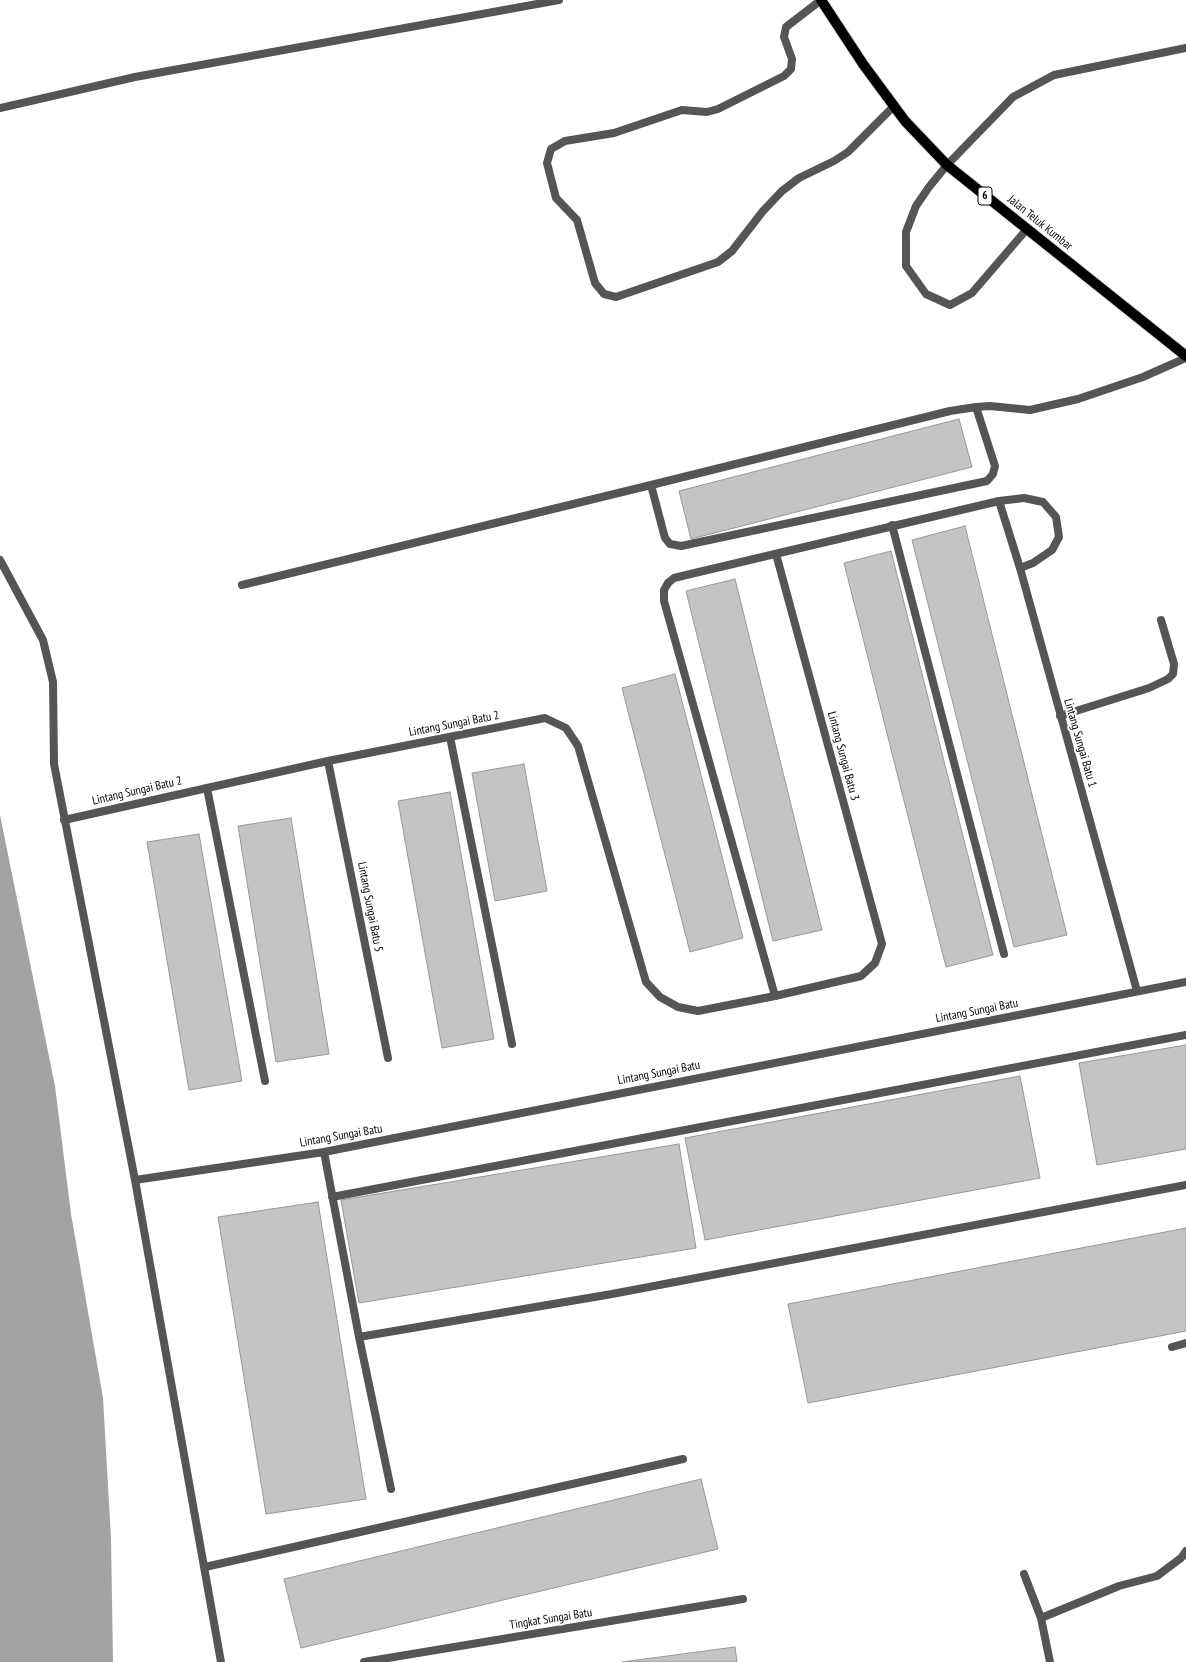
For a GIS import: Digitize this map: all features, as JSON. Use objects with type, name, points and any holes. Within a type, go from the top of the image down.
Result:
[{"type":"main road","name":"Jalan Teluk Kumbar","points":[[821,0],[863,64],[905,121],[947,165],[1186,357]]},
{"type":"street","points":[[0,108],[135,77],[559,0]]},
{"type":"street","points":[[821,0],[786,27],[784,37],[792,59],[791,69],[784,76],[718,109],[707,112],[682,110],[614,133],[565,141],[551,149],[547,163],[556,198],[577,220],[595,283],[604,294],[616,298],[718,262],[732,251],[763,211],[782,191],[799,178],[834,161],[848,152],[894,106]]},
{"type":"street","points":[[1027,229],[972,293],[950,304],[926,294],[906,266],[906,232],[916,206],[947,165],[1013,96],[1054,75],[1186,48]]},
{"type":"street","points":[[242,585],[950,411],[990,406],[1030,410],[1078,399],[1143,377],[1186,357]]},
{"type":"street","points":[[651,485],[665,538],[670,544],[681,546],[987,481],[993,474],[995,466],[976,407]]},
{"type":"street","points":[[775,996],[664,601],[664,590],[668,583],[674,578],[892,525],[999,501],[1024,498],[1043,502],[1056,517],[1059,537],[1052,550],[1033,563],[1020,568]]},
{"type":"street","name":"Lintang Sungai Batu 1","points":[[999,501],[1020,568],[1137,991]]},
{"type":"street","points":[[892,525],[1004,954]]},
{"type":"street","name":"Lintang Sungai Batu 3","points":[[776,554],[877,922],[882,944],[874,964]]},
{"type":"street","points":[[0,560],[43,640],[53,682],[52,723],[54,764],[135,1180],[222,1662]]},
{"type":"street","points":[[1060,716],[1149,688],[1168,679],[1173,674],[1174,664],[1161,620]]},
{"type":"street","name":"Lintang Sungai Batu 2","points":[[64,820],[328,761],[545,718],[566,728],[578,746],[646,982],[660,997],[678,1007],[698,1011],[775,996],[861,976],[874,964]]},
{"type":"street","points":[[450,736],[512,1044]]},
{"type":"street","name":"Lintang Sungai Batu 5","points":[[328,761],[388,1058]]},
{"type":"street","points":[[207,788],[265,1081]]},
{"type":"street","name":"Lintang Sungai Batu","points":[[135,1180],[324,1152],[1186,982]]},
{"type":"street","points":[[332,1197],[1186,1035]]},
{"type":"street","points":[[324,1152],[359,1337],[391,1489]]},
{"type":"street","points":[[359,1337],[612,1294],[1186,1185]]},
{"type":"street","points":[[1172,1346],[1186,1343]]},
{"type":"street","points":[[205,1567],[683,1459]]},
{"type":"street","points":[[1041,1618],[1119,1586],[1158,1576],[1181,1558],[1186,1551]]},
{"type":"street","points":[[1024,1574],[1041,1618],[1050,1662]]},
{"type":"street","name":"Tingkat Sungai Batu","points":[[364,1662],[743,1599]]},
{"type":"shaded area","points":[[0,815],[55,1086],[71,1214],[103,1398],[111,1538],[113,1662],[0,1662]]},
{"type":"building","points":[[959,419],[972,467],[691,539],[679,491]]},
{"type":"building","points":[[965,526],[1067,935],[1014,947],[912,540]]},
{"type":"building","points":[[891,551],[993,955],[946,967],[844,563]]},
{"type":"building","points":[[735,579],[822,930],[773,941],[686,591]]},
{"type":"building","points":[[675,674],[743,938],[690,952],[622,688]]},
{"type":"building","points":[[524,764],[547,891],[495,901],[472,773]]},
{"type":"building","points":[[450,792],[494,1039],[442,1048],[398,801]]},
{"type":"building","points":[[291,818],[329,1054],[276,1062],[238,826]]},
{"type":"building","points":[[199,834],[242,1081],[189,1090],[147,842]]},
{"type":"building","points":[[1186,1045],[1186,1149],[1097,1165],[1079,1063]]},
{"type":"building","points":[[1020,1076],[1040,1178],[705,1240],[685,1138]]},
{"type":"building","points":[[679,1144],[696,1248],[359,1303],[341,1200]]},
{"type":"building","points":[[318,1202],[366,1499],[266,1514],[218,1217]]},
{"type":"building","points":[[1186,1228],[1186,1331],[808,1403],[788,1304]]},
{"type":"building","points":[[701,1479],[718,1549],[301,1648],[284,1579]]},
{"type":"building","points":[[735,1647],[737,1662],[622,1662]]}]
